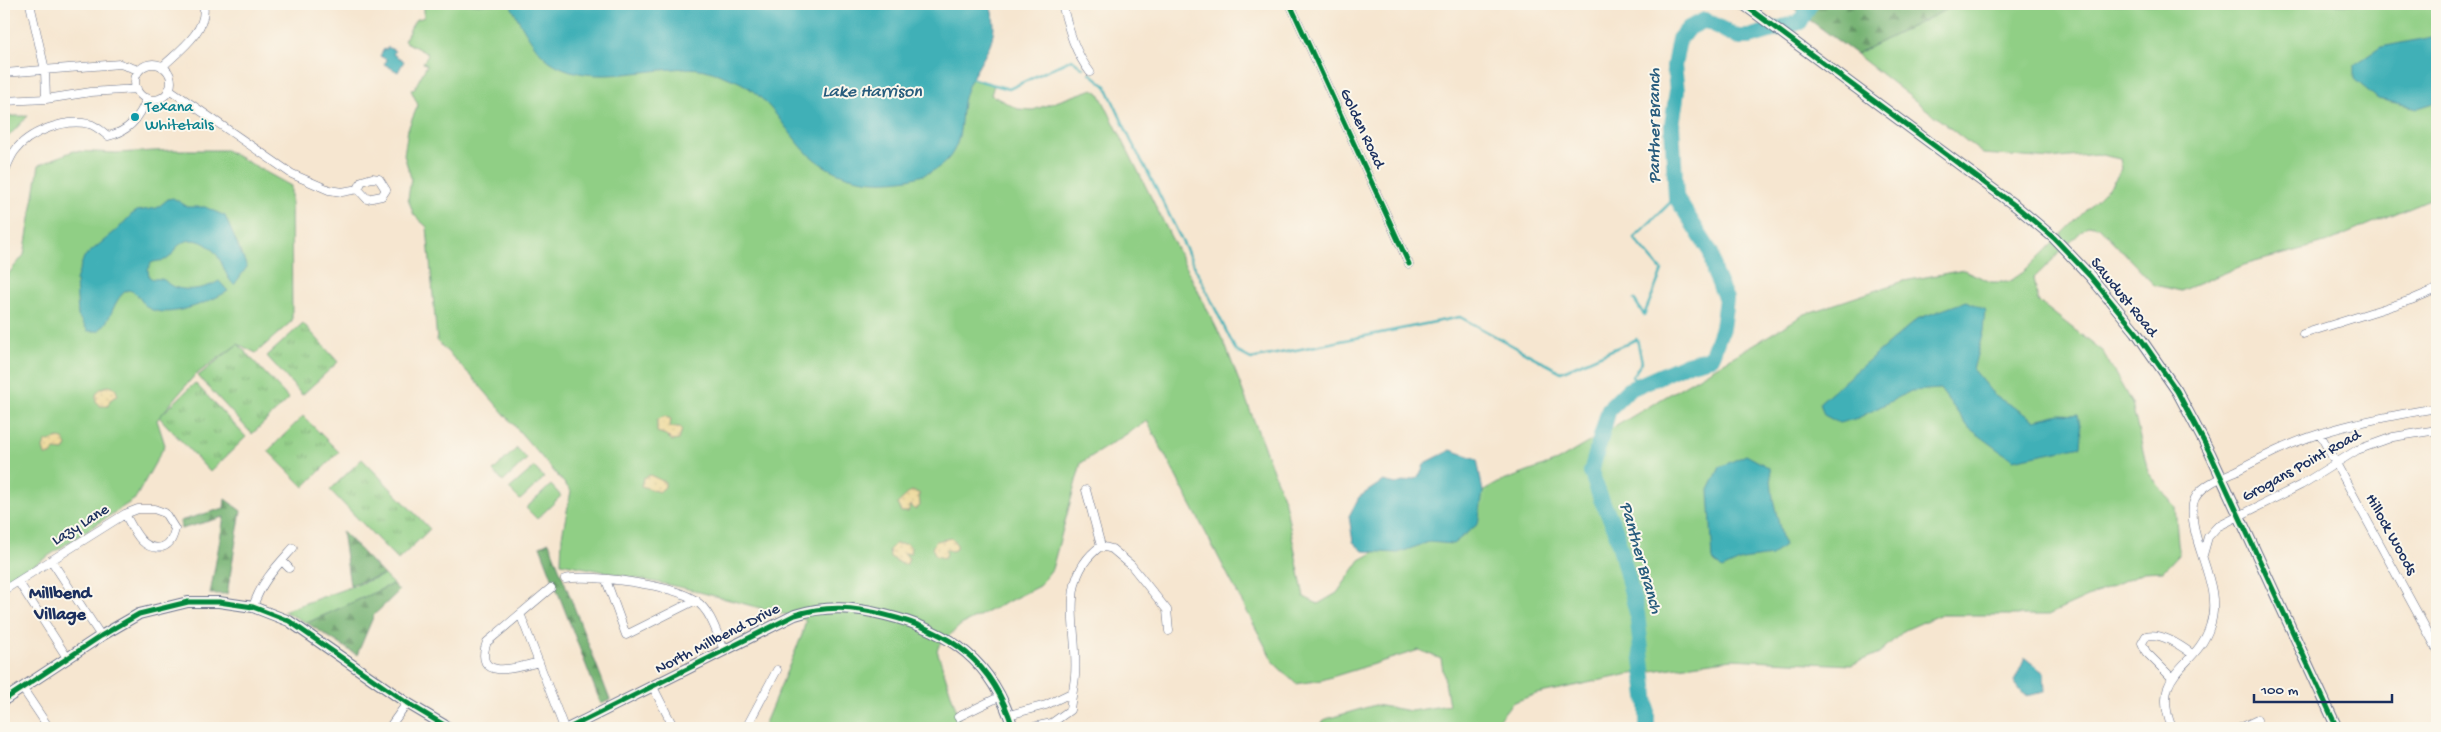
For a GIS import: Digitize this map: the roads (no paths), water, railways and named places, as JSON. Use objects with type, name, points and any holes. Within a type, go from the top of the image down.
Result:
[{"type":"street","points":[[30,4],[46,70],[46,99]]},
{"type":"street","points":[[162,67],[198,32],[202,20],[203,4]]},
{"type":"street","points":[[1062,4],[1078,55],[1090,72]]},
{"type":"street","name":"Golden Road","points":[[1290,4],[1409,264]]},
{"type":"street","name":"Sawdust Road","points":[[1747,7],[2017,207],[2054,238],[2122,314],[2164,371],[2194,422],[2222,478],[2336,728]]},
{"type":"street","points":[[4,74],[120,64],[139,70]]},
{"type":"street","points":[[148,64],[162,67],[170,77],[169,89],[159,98],[147,98],[137,89],[135,80],[139,70],[148,64]]},
{"type":"street","points":[[4,101],[46,99],[91,92],[137,89]]},
{"type":"street","points":[[169,89],[292,174],[329,190],[342,192],[358,189]]},
{"type":"street","points":[[4,173],[14,152],[29,137],[50,128],[69,124],[90,124],[108,136],[123,133],[143,111],[147,98]]},
{"type":"street","points":[[2302,334],[2411,300],[2437,289]]},
{"type":"street","name":"Grogans Point Road","points":[[2172,678],[2206,638],[2213,614],[2214,600],[2194,523],[2193,503],[2202,489],[2283,447],[2320,434],[2366,422],[2437,408]]},
{"type":"street","name":"Grogans Point Road","points":[[2203,554],[2208,537],[2217,527],[2301,485],[2357,450],[2392,437],[2437,430]]},
{"type":"street","name":"Hillock Woods","points":[[2320,434],[2437,650]]},
{"type":"street","points":[[1086,490],[1101,546]]},
{"type":"street","name":"Lazy Lane","points":[[4,590],[125,514],[138,509],[166,513],[175,528],[173,539],[165,546],[155,548],[146,545],[125,514]]},
{"type":"street","points":[[1028,728],[1052,722],[1070,710],[1075,676],[1073,590],[1081,565],[1090,554],[1101,546],[1112,548],[1131,565],[1167,610],[1169,631]]},
{"type":"street","points":[[253,607],[263,583],[293,548]]},
{"type":"street","name":"Lazy Lane","points":[[52,560],[100,636]]},
{"type":"street","points":[[282,561],[289,568]]},
{"type":"street","points":[[565,579],[589,577],[674,590],[696,600],[705,610],[724,650]]},
{"type":"street","points":[[606,580],[626,635],[696,600]]},
{"type":"street","points":[[18,581],[68,659]]},
{"type":"street","points":[[538,662],[504,671],[492,669],[486,662],[483,653],[487,642],[521,616],[551,588]]},
{"type":"street","points":[[4,700],[100,636],[139,614],[172,605],[219,602],[253,607],[278,616],[301,628],[407,703],[449,728]]},
{"type":"street","name":"North Millbend Drive","points":[[569,728],[795,615],[836,607],[874,612],[925,627],[958,645],[984,669],[1001,696],[1013,728]]},
{"type":"street","points":[[521,616],[564,728]]},
{"type":"street","points":[[2172,728],[2166,712],[2166,700],[2172,678],[2146,652],[2142,643],[2146,636],[2155,634],[2183,647],[2192,654]]},
{"type":"street","points":[[746,728],[777,670]]},
{"type":"street","points":[[653,687],[674,728]]},
{"type":"street","points":[[22,689],[49,728]]},
{"type":"street","points":[[1009,715],[1046,705],[1071,693]]},
{"type":"street","points":[[958,716],[1001,696]]},
{"type":"street","points":[[389,728],[407,703]]},
{"type":"street","points":[[2240,728],[2256,720]]},
{"type":"water","name":"Lake Harrison","points":[[510,4],[989,4],[994,28],[988,49],[966,91],[959,136],[954,150],[946,162],[935,170],[908,179],[877,181],[848,176],[822,164],[799,144],[770,107],[757,94],[742,83],[718,74],[684,68],[591,75],[577,73],[551,62],[539,51],[528,36]]},
{"type":"water","points":[[2437,36],[2437,102],[2418,108],[2378,99],[2354,79],[2354,65],[2381,47]]},
{"type":"water","points":[[388,47],[395,51],[393,54],[404,61],[398,72],[384,64],[387,60],[380,56],[384,49],[386,50]]},
{"type":"water","points":[[173,198],[188,207],[205,207],[225,216],[247,267],[234,285],[213,250],[198,241],[193,240],[182,243],[168,259],[151,263],[148,270],[149,277],[164,280],[169,285],[182,289],[201,288],[219,281],[228,291],[199,305],[165,312],[155,311],[147,307],[136,294],[127,290],[118,299],[103,326],[98,331],[88,331],[78,316],[76,280],[84,257],[137,211],[157,208],[168,199]]},
{"type":"water","points":[[1967,301],[1985,310],[1983,331],[1973,370],[1995,396],[2035,420],[2060,414],[2078,415],[2082,434],[2081,446],[2013,460],[1969,428],[1940,389],[1911,391],[1858,418],[1839,423],[1824,415],[1820,402],[1917,319]]},
{"type":"water","points":[[1451,450],[1477,459],[1483,492],[1478,524],[1453,544],[1429,542],[1398,553],[1363,551],[1353,542],[1349,516],[1359,497],[1383,481],[1396,484],[1418,478],[1425,463]]},
{"type":"water","points":[[1746,455],[1770,468],[1773,499],[1784,546],[1771,556],[1742,560],[1722,569],[1713,560],[1709,490],[1720,467]]},
{"type":"water","points":[[2025,658],[2044,673],[2045,692],[2025,696],[2014,682]]},
{"type":"waterway","name":"Panther Branch","points":[[1647,728],[1647,706],[1637,613],[1615,528],[1591,472],[1609,409],[1628,390],[1687,364],[1711,358],[1722,328],[1726,299],[1714,272],[1711,253],[1676,197],[1672,125],[1677,91],[1674,66],[1679,39],[1689,28],[1705,20],[1737,37],[1749,37],[1800,22],[1810,4]]},
{"type":"waterway","points":[[970,78],[1009,89],[1072,59],[1083,68]]},
{"type":"waterway","points":[[1090,73],[1106,86],[1131,141],[1236,351],[1251,359],[1460,317],[1561,372],[1637,339],[1642,362],[1632,377],[1641,383]]},
{"type":"waterway","points":[[1634,299],[1644,315],[1662,271],[1634,238],[1676,197]]},
{"type":"place","name":"Texana Whitetails","points":[[135,117]]},
{"type":"district","name":"Millbend Village","points":[[60,604]]}]
